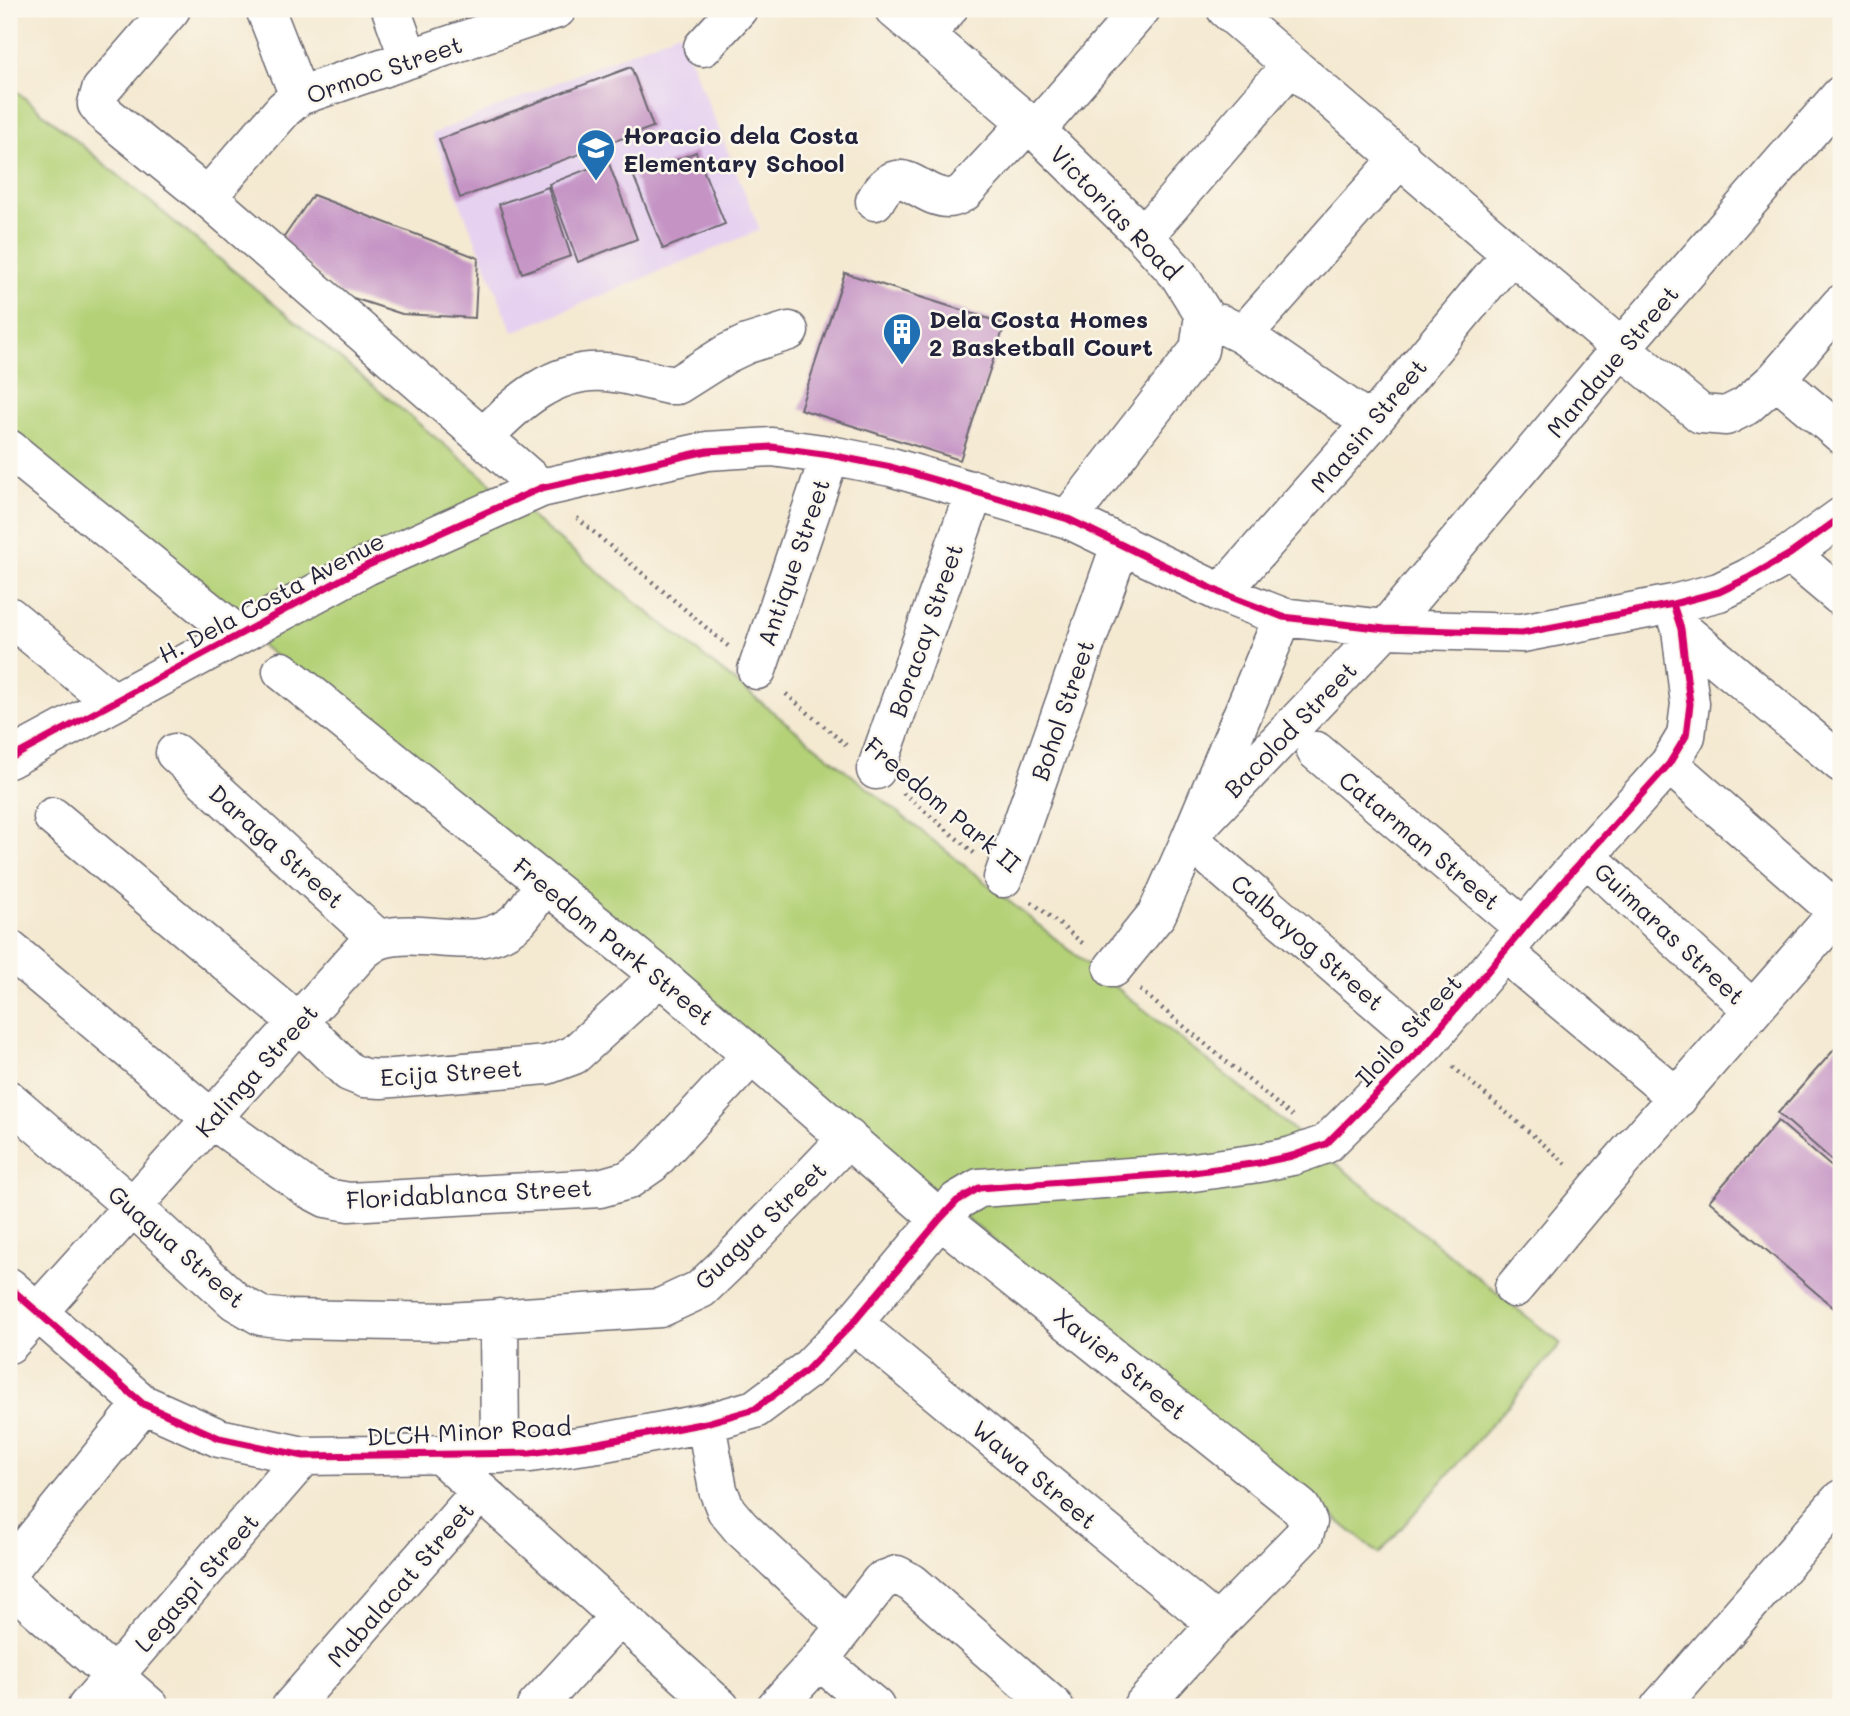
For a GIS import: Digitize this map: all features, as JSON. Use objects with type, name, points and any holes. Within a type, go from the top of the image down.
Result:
[{"type":"street","points":[[172,9],[101,90],[97,104],[104,114],[206,197],[541,488]]},
{"type":"street","points":[[265,9],[299,96]]},
{"type":"street","points":[[391,9],[409,59]]},
{"type":"street","points":[[703,47],[738,9]]},
{"type":"street","name":"Victorias Road","points":[[894,9],[936,22],[1032,127],[1144,236],[1179,275],[1204,315]]},
{"type":"street","points":[[875,201],[883,187],[893,180],[909,181],[942,197],[953,199],[964,192],[1032,127],[1141,9]]},
{"type":"street","points":[[1226,9],[1701,414],[1726,416],[1746,406],[1776,379],[1841,304]]},
{"type":"street","name":"Ormoc Street","points":[[206,197],[284,109],[299,96],[535,13]]},
{"type":"street","points":[[1144,236],[1291,65]]},
{"type":"street","name":"Mandaue Street","points":[[1385,629],[1621,348],[1841,95]]},
{"type":"street","points":[[1243,335],[1401,157]]},
{"type":"street","name":"Maasin Street","points":[[1221,593],[1371,423],[1511,254]]},
{"type":"street","points":[[1068,519],[1199,350],[1204,315],[1243,335],[1371,423]]},
{"type":"street","points":[[484,437],[502,417],[533,392],[561,378],[582,372],[607,372],[677,385],[726,354],[747,344],[789,331]]},
{"type":"street","points":[[1776,379],[1841,434]]},
{"type":"street","name":"H. Dela Costa Avenue","points":[[9,759],[366,566],[541,488],[707,452],[772,447],[891,467],[1068,519],[1221,593],[1283,617],[1385,629],[1522,633],[1677,616],[1790,554],[1841,517]]},
{"type":"street","points":[[9,449],[238,635]]},
{"type":"street","name":"Antique Street","points":[[757,670],[830,455]]},
{"type":"street","name":"Boracay Street","points":[[876,770],[975,490]]},
{"type":"street","name":"Bohol Street","points":[[1003,878],[1121,543]]},
{"type":"street","points":[[1790,554],[1841,597]]},
{"type":"street","points":[[9,616],[113,702]]},
{"type":"street","points":[[1677,616],[1841,763]]},
{"type":"street","name":"Iloilo Street","points":[[940,1219],[957,1201],[979,1188],[1235,1167],[1292,1156],[1326,1144],[1426,1044],[1586,856],[1669,764],[1686,736],[1690,704],[1677,616]]},
{"type":"street","name":"Bacolod Street","points":[[1114,968],[1157,914],[1283,617]]},
{"type":"street","name":"Bacolod Street","points":[[1192,835],[1385,629]]},
{"type":"street","name":"Freedom Park Street","points":[[282,671],[660,976],[940,1219]]},
{"type":"street","name":"Catarman Street","points":[[1316,751],[1678,1098]]},
{"type":"street","name":"Daraga Street","points":[[174,753],[379,940]]},
{"type":"street","points":[[1514,1288],[1840,910],[1669,764]]},
{"type":"street","name":"Ecija Street","points":[[53,817],[299,1023],[349,1072],[364,1078],[381,1080],[547,1065],[574,1055],[660,976]]},
{"type":"street","name":"Calbayog Street","points":[[1192,835],[1426,1044]]},
{"type":"street","name":"Guimaras Street","points":[[1586,856],[1753,1010]]},
{"type":"street","points":[[379,940],[398,936],[459,939],[488,937],[517,920],[545,884]]},
{"type":"street","name":"Kalinga Street","points":[[9,1344],[131,1205],[213,1120],[363,950],[379,940]]},
{"type":"street","name":"Floridablanca Street","points":[[9,949],[213,1120],[307,1188],[327,1198],[349,1202],[600,1188],[628,1180],[651,1164],[752,1055]]},
{"type":"street","name":"Guagua Street","points":[[9,1100],[131,1205],[235,1301],[261,1316],[288,1319],[449,1322],[660,1308],[701,1289],[848,1138]]},
{"type":"street","name":"DLCH Minor Road","points":[[9,1287],[142,1404],[219,1438],[304,1456],[515,1453],[599,1443],[706,1423],[755,1409],[807,1370],[853,1323],[940,1219]]},
{"type":"street","name":"Xavier Street","points":[[940,1219],[1301,1508],[1308,1522],[1304,1535],[1217,1624]]},
{"type":"street","points":[[494,1503],[515,1453],[499,1318]]},
{"type":"street","name":"Wawa Street","points":[[853,1323],[1217,1624]]},
{"type":"street","points":[[9,1570],[142,1404]]},
{"type":"street","points":[[706,1423],[718,1490],[726,1510],[741,1528],[846,1626]]},
{"type":"street","points":[[440,1455],[720,1707]]},
{"type":"street","name":"Legaspi Street","points":[[87,1707],[304,1456]]},
{"type":"street","points":[[1660,1707],[1841,1499]]},
{"type":"street","name":"Mabalacat Street","points":[[291,1707],[494,1503]]},
{"type":"street","points":[[776,1707],[819,1660],[881,1581],[897,1575],[912,1583],[1054,1707]]},
{"type":"street","points":[[9,1584],[150,1707]]},
{"type":"street","points":[[536,1707],[619,1617]]},
{"type":"street","points":[[1142,1707],[1217,1624]]},
{"type":"street","points":[[819,1660],[875,1707]]},
{"type":"path","points":[[1426,1044],[1596,1190]]},
{"type":"shaded area","name":"Horacio dela Costa Elementary School","points":[[679,32],[760,230],[513,332],[432,134]]},
{"type":"green space","points":[[9,85],[597,571],[1561,1344],[1379,1554],[9,440]]},
{"type":"building","points":[[631,67],[653,127],[460,198],[439,139]]},
{"type":"building","points":[[696,152],[725,224],[663,249],[634,177]]},
{"type":"building","points":[[608,161],[637,239],[578,262],[549,184]]},
{"type":"building","points":[[548,187],[571,256],[522,273],[499,204]]},
{"type":"building","points":[[313,195],[478,258],[475,318],[402,314],[341,294],[282,240]]},
{"type":"building","name":"Dela Costa Homes 2 Basketball Court","points":[[845,273],[1005,324],[960,460],[800,409]]},
{"type":"building","points":[[1841,1042],[1841,1168],[1778,1113]]},
{"type":"building","points":[[1778,1121],[1841,1175],[1841,1314],[1709,1201]]},
{"type":"cycle path","points":[[9,759],[366,566],[541,488],[707,451],[772,447],[891,467],[1068,519],[1221,593],[1283,617],[1385,629],[1522,633],[1673,604],[1719,592],[1748,578],[1790,554],[1841,517]]},
{"type":"cycle path","points":[[9,1287],[143,1404],[219,1438],[304,1456],[530,1453],[706,1423],[755,1409],[807,1370],[853,1323],[957,1201],[979,1188],[1186,1173],[1259,1163],[1292,1156],[1326,1144],[1426,1044],[1568,876],[1669,764],[1686,736],[1690,704],[1681,629],[1673,604]]},
{"type":"place","name":"Horacio dela Costa Elementary School","points":[[596,182]]},
{"type":"place","name":"Dela Costa Homes 2 Basketball Court","points":[[902,366]]}]
